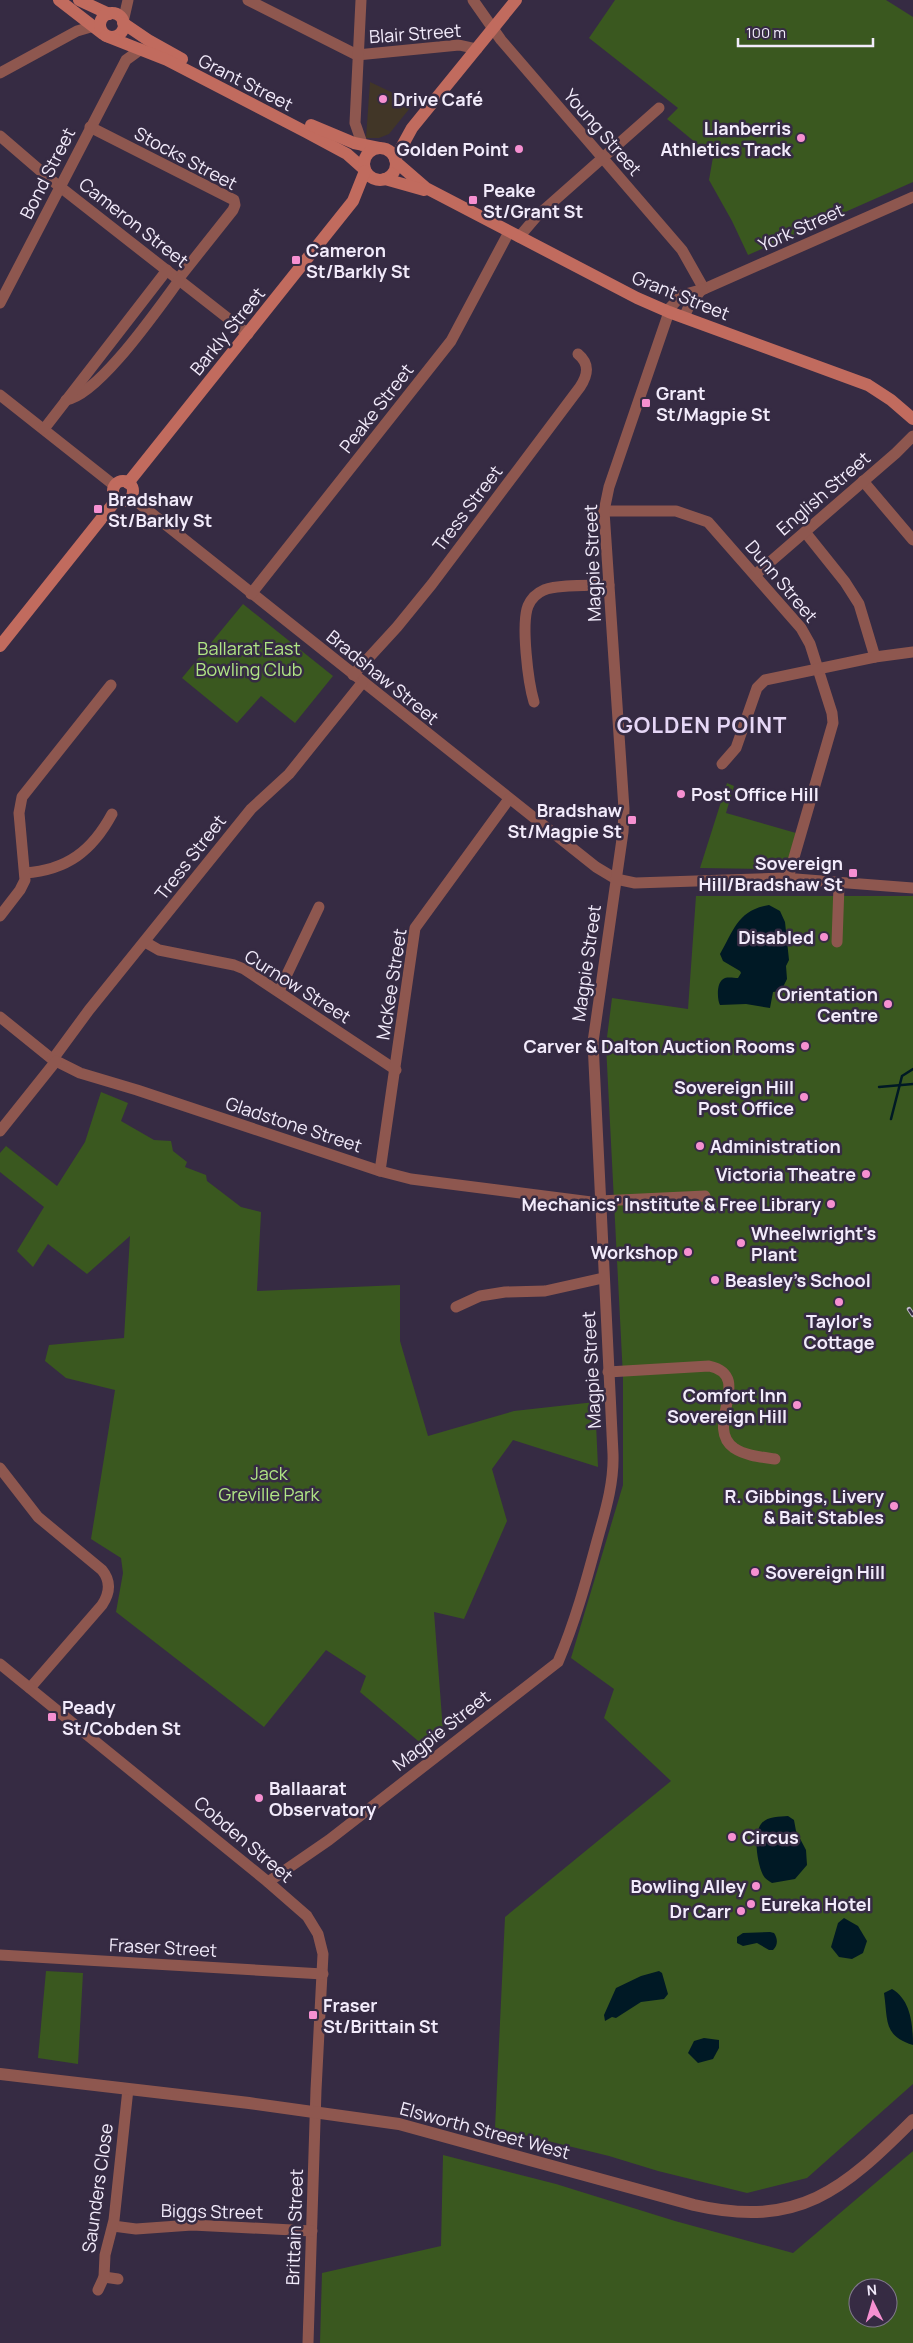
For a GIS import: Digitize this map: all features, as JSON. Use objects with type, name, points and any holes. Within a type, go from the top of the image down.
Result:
[{"type":"main road","name":"Grant Street","points":[[59,0],[101,32],[141,49],[333,146],[356,160],[365,170]]},
{"type":"main road","points":[[78,0],[110,14]]},
{"type":"main road","points":[[412,128],[380,148],[372,150],[366,156],[365,170],[374,179],[383,180],[394,171],[395,160],[412,128],[516,0]]},
{"type":"main road","points":[[80,16],[88,9],[94,7]]},
{"type":"main road","name":"Grant Street","points":[[110,14],[120,16],[123,22],[162,48],[333,136],[363,146],[380,148]]},
{"type":"main road","points":[[110,14],[102,18],[100,23],[101,32],[112,37],[118,35],[123,30],[123,22]]},
{"type":"main road","points":[[380,148],[390,152],[395,160]]},
{"type":"main road","name":"Grant Street","points":[[395,160],[420,184],[514,235],[668,311],[868,386],[891,400],[913,419]]},
{"type":"main road","name":"Barkly Street","points":[[128,483],[353,201],[361,186],[365,170]]},
{"type":"main road","name":"Grant Street","points":[[383,180],[438,195]]},
{"type":"main road","name":"Barkly Street","points":[[353,201],[383,180]]},
{"type":"main road","points":[[121,481],[128,483],[133,489],[131,497],[125,501],[117,499],[113,493],[115,486],[121,481]]},
{"type":"main road","points":[[0,646],[117,499]]},
{"type":"street","points":[[110,14],[127,0]]},
{"type":"street","points":[[123,22],[127,0]]},
{"type":"street","name":"Blair Street","points":[[248,0],[357,55],[459,45],[477,49]]},
{"type":"street","points":[[361,0],[354,120],[363,146]]},
{"type":"street","name":"Young Street","points":[[472,0],[493,30],[682,250],[704,288]]},
{"type":"street","points":[[54,42],[80,16]]},
{"type":"street","points":[[0,73],[80,29],[101,32]]},
{"type":"street","points":[[124,42],[126,60]]},
{"type":"street","name":"Bond Street","points":[[0,303],[126,60],[141,49]]},
{"type":"street","name":"Peake Street","points":[[251,594],[451,341],[514,235],[659,108]]},
{"type":"street","points":[[333,136],[348,131],[354,120]]},
{"type":"street","name":"Stocks Street","points":[[66,400],[81,395],[102,376],[235,205],[234,200],[90,127]]},
{"type":"street","name":"Cameron Street","points":[[2,142],[248,334]]},
{"type":"street","name":"York Street","points":[[668,311],[682,295],[704,288],[913,197]]},
{"type":"street","name":"Stocks Street","points":[[44,429],[167,270]]},
{"type":"street","name":"York Street","points":[[684,317],[694,298],[704,288]]},
{"type":"street","name":"Magpie Street","points":[[272,1885],[558,1662],[574,1621],[612,1483],[612,1435],[599,1202],[593,1042],[624,809],[604,511],[609,487],[668,311]]},
{"type":"street","name":"Tress Street","points":[[353,675],[394,631],[432,584],[580,387],[586,377],[587,367],[578,354]]},
{"type":"street","points":[[0,395],[115,486]]},
{"type":"street","name":"English Street","points":[[755,575],[896,453],[913,436]]},
{"type":"street","points":[[863,481],[913,540]]},
{"type":"street","name":"Bradshaw Street","points":[[131,497],[509,799],[596,867],[616,879]]},
{"type":"street","name":"Dunn Street","points":[[604,511],[676,511],[704,519],[801,628],[818,670],[834,723],[787,882]]},
{"type":"street","points":[[804,532],[856,598],[864,617],[875,657]]},
{"type":"street","points":[[534,702],[528,680],[526,619],[528,606],[534,597],[551,589],[609,584]]},
{"type":"street","points":[[722,764],[738,746],[755,692],[761,683],[769,679],[875,657],[913,652]]},
{"type":"street","name":"Tress Street","points":[[0,1131],[54,1060],[79,1023],[251,809],[289,774],[362,683]]},
{"type":"street","points":[[0,916],[22,886],[25,873],[19,813],[22,797],[112,685]]},
{"type":"street","name":"McKee Street","points":[[380,1172],[396,1070],[414,928],[509,799]]},
{"type":"street","points":[[25,873],[49,870],[69,862],[88,847],[112,814]]},
{"type":"street","points":[[616,879],[631,876],[672,881],[729,882],[761,886],[787,882],[856,884],[913,882]]},
{"type":"street","points":[[787,882],[838,886],[856,884]]},
{"type":"street","points":[[878,884],[913,888]]},
{"type":"street","points":[[837,942],[838,886]]},
{"type":"street","points":[[279,991],[319,907]]},
{"type":"street","name":"Curnow Street","points":[[145,942],[159,950],[239,966],[396,1070]]},
{"type":"street","name":"Gladstone Street","points":[[0,1017],[54,1060],[86,1076],[137,1090],[380,1172],[411,1179],[599,1202],[705,1196]]},
{"type":"street","points":[[456,1307],[480,1296],[505,1292],[545,1291],[603,1278]]},
{"type":"street","points":[[608,1372],[709,1366],[715,1368],[726,1378],[730,1390],[722,1422],[726,1440],[734,1448],[748,1454],[775,1459]]},
{"type":"street","points":[[0,1468],[38,1517],[102,1570],[107,1579],[108,1586],[105,1601],[30,1688]]},
{"type":"street","name":"Cobden Street","points":[[0,1664],[112,1752],[307,1916],[316,1929],[322,1948],[323,1974],[315,2113]]},
{"type":"street","name":"Fraser Street","points":[[0,1955],[323,1974]]},
{"type":"street","name":"Elsworth Street West","points":[[0,2075],[249,2103],[399,2124],[694,2205],[746,2212],[786,2208],[831,2191],[857,2174],[913,2120]]},
{"type":"street","name":"Saunders Close","points":[[98,2290],[104,2277],[105,2255],[112,2226],[128,2089]]},
{"type":"street","name":"Brittain Street","points":[[308,2343],[315,2113]]},
{"type":"street","name":"Biggs Street","points":[[112,2226],[136,2229],[192,2225],[312,2231]]},
{"type":"street","points":[[104,2277],[118,2279]]},
{"type":"shaded area","points":[[370,82],[414,103],[389,134],[379,138],[366,138]]},
{"type":"green space","name":"Llanberris Athletics Track","points":[[615,0],[886,0],[913,17],[913,182],[748,255],[709,180],[713,157],[667,119],[678,108],[589,38]]},
{"type":"green space","name":"Ballarat East Bowling Club","points":[[243,604],[333,676],[295,723],[261,696],[237,723],[182,678]]},
{"type":"green space","points":[[727,783],[734,786],[726,813],[796,833],[787,864],[770,869],[700,868]]},
{"type":"green space","name":"Sovereign Hill","points":[[696,896],[913,896],[913,2084],[807,2178],[747,2193],[495,2128],[505,1917],[671,1781],[604,1718],[614,1689],[571,1658],[623,1485],[623,1377],[606,1045],[612,998],[688,1009]]},
{"type":"green space","name":"Jack Greville Park","points":[[101,1092],[128,1103],[121,1121],[154,1140],[171,1141],[173,1151],[187,1162],[185,1167],[206,1175],[207,1181],[241,1207],[261,1212],[257,1291],[400,1285],[400,1341],[428,1436],[514,1411],[595,1402],[598,1467],[513,1440],[492,1469],[507,1521],[464,1619],[434,1612],[443,1731],[423,1745],[360,1692],[366,1676],[326,1650],[264,1727],[116,1612],[123,1573],[121,1558],[91,1539],[115,1390],[66,1378],[45,1361],[49,1345],[124,1338],[130,1236],[87,1274],[48,1244],[33,1267],[17,1251],[44,1207],[0,1172],[0,1153],[6,1146],[57,1186],[85,1142]]},
{"type":"green space","points":[[46,1971],[83,1973],[78,2064],[38,2058]]},
{"type":"green space","points":[[913,2151],[913,2343],[320,2343],[322,2273],[441,2246],[443,2155],[556,2184],[675,2221],[793,2253]]},
{"type":"water","points":[[769,905],[780,911],[785,922],[789,960],[786,966],[787,979],[781,991],[773,992],[770,1008],[746,1004],[720,1005],[718,995],[720,983],[725,978],[738,978],[741,973],[723,961],[720,954],[733,929],[744,916],[750,911]]},
{"type":"water","points":[[788,1816],[794,1820],[796,1831],[806,1850],[807,1865],[795,1879],[772,1883],[765,1878],[761,1870],[757,1849],[757,1835],[764,1821],[773,1817]]},
{"type":"water","points":[[844,1918],[858,1926],[867,1941],[863,1953],[852,1959],[839,1957],[831,1947],[838,1923]]},
{"type":"water","points":[[743,1933],[774,1933],[777,1940],[773,1950],[769,1950],[757,1943],[743,1946],[737,1943],[737,1937]]},
{"type":"water","points":[[659,1971],[662,1973],[668,1994],[664,1999],[641,2002],[616,2018],[612,2017],[605,2021],[604,2015],[616,1988],[641,1976]]},
{"type":"water","points":[[892,1989],[903,2000],[910,2014],[913,2045],[896,2037],[889,2026],[884,1993]]},
{"type":"water","points":[[704,2038],[719,2040],[719,2048],[713,2059],[698,2063],[688,2053],[694,2041]]},
{"type":"waterway","points":[[891,1119],[902,1076],[913,1069]]},
{"type":"waterway","points":[[879,1087],[913,1084]]},
{"type":"railway","points":[[909,1309],[913,1315]]},
{"type":"place","name":"Drive Café","points":[[383,99]]},
{"type":"place","name":"Llanberris Athletics Track","points":[[801,138]]},
{"type":"place","name":"Golden Point","points":[[519,149]]},
{"type":"place","name":"Peake St/Grant St","points":[[473,200]]},
{"type":"place","name":"Cameron St/Barkly St","points":[[296,260]]},
{"type":"place","name":"Grant St/Magpie St","points":[[646,403]]},
{"type":"place","name":"Bradshaw St/Barkly St","points":[[98,509]]},
{"type":"place","name":"Post Office Hill","points":[[681,794]]},
{"type":"place","name":"Bradshaw St/Magpie St","points":[[632,820]]},
{"type":"place","name":"Sovereign Hill/Bradshaw St","points":[[853,873]]},
{"type":"place","name":"Disabled","points":[[824,937]]},
{"type":"place","name":"Orientation Centre","points":[[888,1004]]},
{"type":"place","name":"Carver & Dalton Auction Rooms","points":[[805,1046]]},
{"type":"place","name":"Sovereign Hill Post Office","points":[[804,1097]]},
{"type":"place","name":"Administration","points":[[700,1146]]},
{"type":"place","name":"Victoria Theatre","points":[[866,1174]]},
{"type":"place","name":"Mechanics' Institute & Free Library","points":[[831,1204]]},
{"type":"place","name":"Wheelwright's Plant","points":[[741,1243]]},
{"type":"place","name":"Workshop","points":[[688,1252]]},
{"type":"place","name":"Beasley's School","points":[[715,1280]]},
{"type":"place","name":"Taylor's Cottage","points":[[839,1302]]},
{"type":"place","name":"Comfort Inn Sovereign Hill","points":[[797,1405]]},
{"type":"place","name":"R. Gibbings, Livery & Bait Stables","points":[[894,1506]]},
{"type":"place","name":"Sovereign Hill","points":[[755,1572]]},
{"type":"place","name":"Peady St/Cobden St","points":[[52,1717]]},
{"type":"place","name":"Ballaarat Observatory","points":[[259,1798]]},
{"type":"place","name":"Circus","points":[[732,1837]]},
{"type":"place","name":"Bowling Alley","points":[[756,1886]]},
{"type":"place","name":"Eureka Hotel","points":[[751,1904]]},
{"type":"place","name":"Dr Carr","points":[[741,1911]]},
{"type":"place","name":"Fraser St/Brittain St","points":[[313,2015]]},
{"type":"district","name":"GOLDEN POINT","points":[[702,725]]}]
